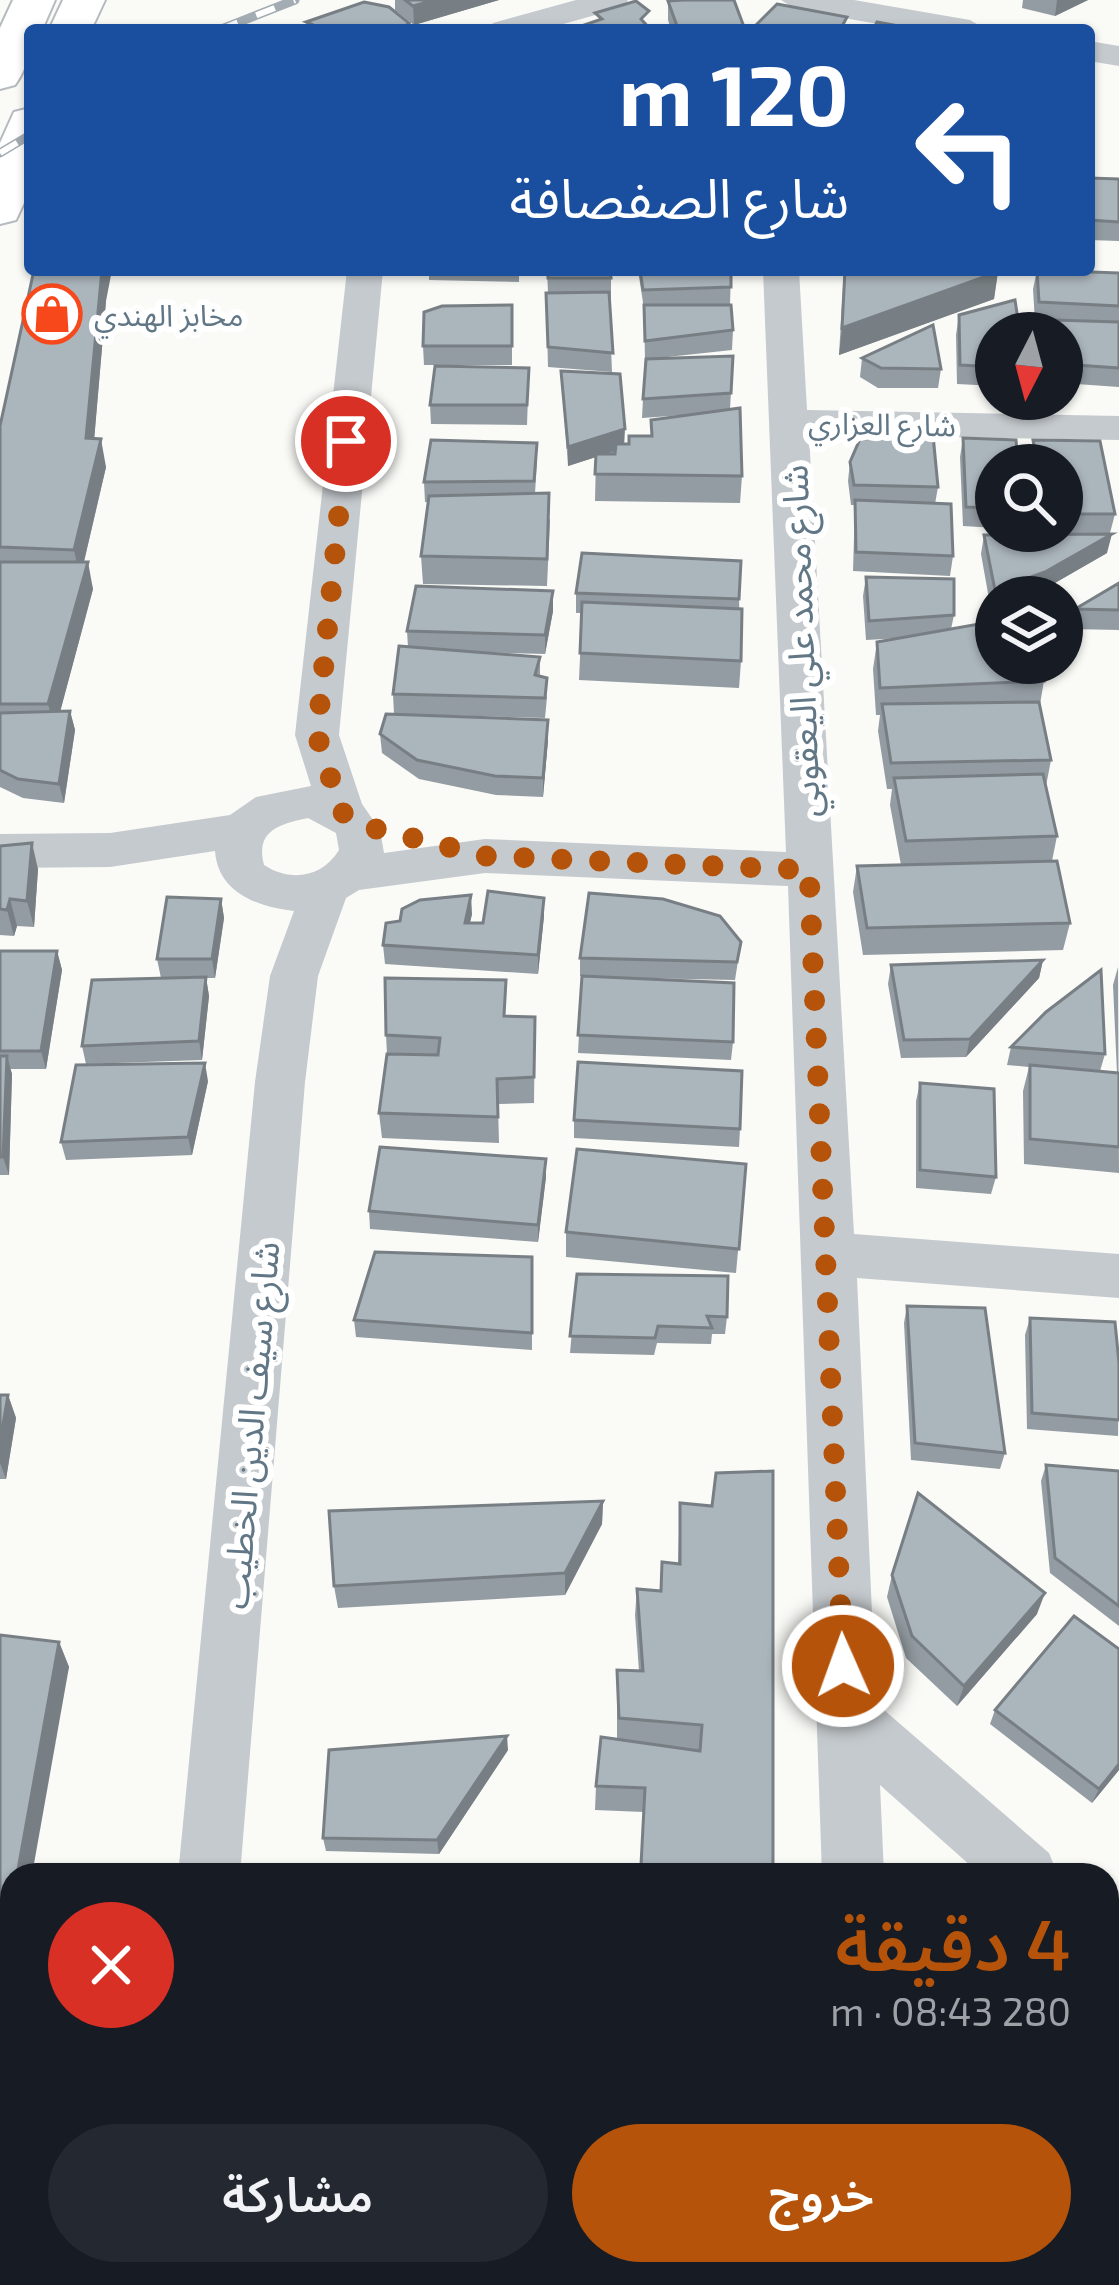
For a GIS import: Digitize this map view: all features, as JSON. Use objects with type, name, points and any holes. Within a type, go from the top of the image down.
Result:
[{"type":"highway","points":[[0,76],[34,0]]},
{"type":"highway","points":[[0,210],[20,136]]},
{"type":"street","points":[[526,24],[612,0]]},
{"type":"street","points":[[796,0],[901,8],[951,24]]},
{"type":"street","points":[[337,881],[362,850],[317,735],[364,276]]},
{"type":"street","name":"شارع محمد علي اليعقوبي","points":[[781,276],[829,1254],[852,1863]]},
{"type":"street","name":"شارع العزاري","points":[[790,422],[1119,428]]},
{"type":"street","points":[[250,880],[234,854],[317,735]]},
{"type":"street","points":[[0,851],[110,850],[308,802],[348,818],[485,856]]},
{"type":"street","points":[[110,850],[289,893],[485,856],[809,870]]},
{"type":"street","name":"شارع سيف الدين الخطيب","points":[[250,880],[294,976]]},
{"type":"street","name":"شارع سيف الدين الخطيب","points":[[210,1863],[294,976],[337,881]]},
{"type":"street","points":[[829,1254],[1119,1276]]},
{"type":"street","points":[[844,1713],[1013,1863]]},
{"type":"building","points":[[734,0],[743,24],[676,24],[668,1]]},
{"type":"building","points":[[636,1],[649,11],[641,19],[646,24],[587,24],[602,19],[595,13]]},
{"type":"building","points":[[364,2],[389,7],[409,23],[311,24],[306,22]]},
{"type":"building","points":[[777,4],[847,17],[843,24],[757,24]]},
{"type":"building","points":[[1095,178],[1119,179],[1119,222],[1095,220]]},
{"type":"building","points":[[1119,273],[1119,306],[1039,302],[1037,276]]},
{"type":"building","points":[[33,276],[101,276],[86,438],[101,439],[74,550],[0,547],[0,426]]},
{"type":"building","points":[[611,276],[611,278],[548,278]]},
{"type":"building","points":[[641,276],[731,276],[731,287],[643,290]]},
{"type":"building","points":[[845,276],[987,276],[842,328]]},
{"type":"building","points":[[609,292],[613,353],[548,347],[546,293]]},
{"type":"building","points":[[1015,300],[1017,312],[975,312],[975,366],[960,365],[959,315]]},
{"type":"building","points":[[512,305],[512,346],[423,346],[424,312],[442,306]]},
{"type":"building","points":[[644,305],[731,305],[733,330],[645,341]]},
{"type":"building","points":[[1083,321],[1119,322],[1119,368],[1083,365]]},
{"type":"building","points":[[933,325],[941,369],[881,368],[862,358]]},
{"type":"building","points":[[733,356],[731,393],[643,399],[646,359]]},
{"type":"building","points":[[435,366],[529,368],[527,405],[430,405]]},
{"type":"building","points":[[561,371],[620,374],[625,429],[568,447]]},
{"type":"building","points":[[740,408],[742,476],[595,474],[596,454],[615,454],[616,444],[629,444],[629,436],[652,436],[651,420]]},
{"type":"building","points":[[933,435],[938,487],[854,485],[850,462],[860,439]]},
{"type":"building","points":[[963,438],[1016,440],[1016,444],[975,444],[975,507],[966,507]]},
{"type":"building","points":[[431,440],[537,443],[534,481],[424,482]]},
{"type":"building","points":[[1033,440],[1100,441],[1115,514],[1083,514],[1083,444],[1034,444]]},
{"type":"building","points":[[549,493],[547,559],[421,556],[429,496]]},
{"type":"building","points":[[855,500],[951,504],[953,556],[856,552]]},
{"type":"building","points":[[1083,534],[1112,534],[1083,550]]},
{"type":"building","points":[[987,552],[1080,552],[1034,576],[992,576]]},
{"type":"building","points":[[582,553],[741,561],[739,599],[576,593]]},
{"type":"building","points":[[0,562],[88,562],[48,704],[0,704]]},
{"type":"building","points":[[866,577],[954,579],[954,615],[869,621]]},
{"type":"building","points":[[1119,583],[1119,610],[1083,609],[1083,604]]},
{"type":"building","points":[[416,586],[553,591],[545,635],[407,631]]},
{"type":"building","points":[[582,602],[742,609],[741,661],[580,653]]},
{"type":"building","points":[[975,625],[975,684],[880,688],[877,642]]},
{"type":"building","points":[[399,646],[540,657],[535,675],[547,678],[545,698],[393,694]]},
{"type":"building","points":[[1039,702],[1051,760],[891,763],[882,704]]},
{"type":"building","points":[[70,711],[59,784],[18,779],[0,770],[0,713]]},
{"type":"building","points":[[386,714],[548,720],[543,778],[495,776],[417,760],[380,734]]},
{"type":"building","points":[[1043,774],[1057,836],[906,841],[894,778]]},
{"type":"building","points":[[32,843],[27,901],[10,899],[7,910],[0,909],[0,846]]},
{"type":"building","points":[[1057,861],[1070,923],[867,928],[857,866]]},
{"type":"building","points":[[488,891],[544,898],[538,955],[383,945],[386,923],[400,921],[402,909],[420,900],[471,895],[465,923],[483,923]]},
{"type":"building","points":[[589,893],[663,899],[720,916],[741,942],[737,962],[580,958]]},
{"type":"building","points":[[167,897],[221,899],[212,959],[157,959]]},
{"type":"building","points":[[0,951],[57,951],[41,1051],[0,1051]]},
{"type":"building","points":[[1043,960],[970,1039],[904,1040],[891,965]]},
{"type":"building","points":[[1101,970],[1105,1054],[1011,1047],[1046,1012]]},
{"type":"building","points":[[582,976],[734,983],[733,1042],[578,1035]]},
{"type":"building","points":[[206,977],[199,1041],[82,1046],[92,980]]},
{"type":"building","points":[[385,978],[506,980],[504,1016],[535,1017],[534,1077],[497,1079],[498,1117],[379,1113],[387,1054],[438,1055],[440,1038],[386,1035]]},
{"type":"building","points":[[0,1056],[7,1056],[3,1157],[0,1157]]},
{"type":"building","points":[[578,1062],[742,1071],[740,1129],[574,1120]]},
{"type":"building","points":[[205,1063],[188,1137],[61,1142],[76,1065]]},
{"type":"building","points":[[1030,1065],[1119,1073],[1119,1147],[1030,1139]]},
{"type":"building","points":[[920,1083],[994,1089],[996,1177],[920,1170]]},
{"type":"building","points":[[380,1147],[546,1159],[538,1225],[369,1211]]},
{"type":"building","points":[[577,1149],[746,1164],[739,1249],[566,1232]]},
{"type":"building","points":[[375,1252],[532,1257],[532,1333],[354,1320]]},
{"type":"building","points":[[577,1274],[728,1276],[727,1317],[707,1316],[712,1328],[658,1326],[655,1338],[570,1336]]},
{"type":"building","points":[[907,1306],[985,1308],[1005,1453],[915,1443]]},
{"type":"building","points":[[1030,1318],[1115,1322],[1119,1420],[1032,1413]]},
{"type":"building","points":[[0,1395],[8,1395],[0,1442]]},
{"type":"building","points":[[1046,1465],[1119,1471],[1119,1606],[1055,1558]]},
{"type":"building","points":[[773,1471],[773,1863],[641,1863],[645,1788],[596,1786],[601,1737],[700,1751],[702,1725],[619,1718],[617,1670],[643,1671],[637,1589],[661,1591],[662,1562],[680,1564],[680,1503],[712,1506],[716,1473]]},
{"type":"building","points":[[918,1493],[1045,1593],[964,1686],[912,1636],[892,1575]]},
{"type":"building","points":[[603,1501],[565,1573],[334,1586],[329,1511]]},
{"type":"building","points":[[1074,1616],[1119,1649],[1119,1764],[1099,1789],[995,1710]]},
{"type":"building","points":[[0,1635],[59,1642],[19,1863],[0,1863]]},
{"type":"building","points":[[507,1736],[437,1840],[323,1838],[329,1750]]},
{"type":"railway","points":[[234,24],[295,0]]},
{"type":"railway","points":[[0,153],[24,139]]},
{"type":"place","name":"مخابز الهندي","points":[[52,314]]},
{"type":"route","points":[[346,441],[317,735],[341,811],[356,824],[485,856],[809,870],[843,1666]]}]
